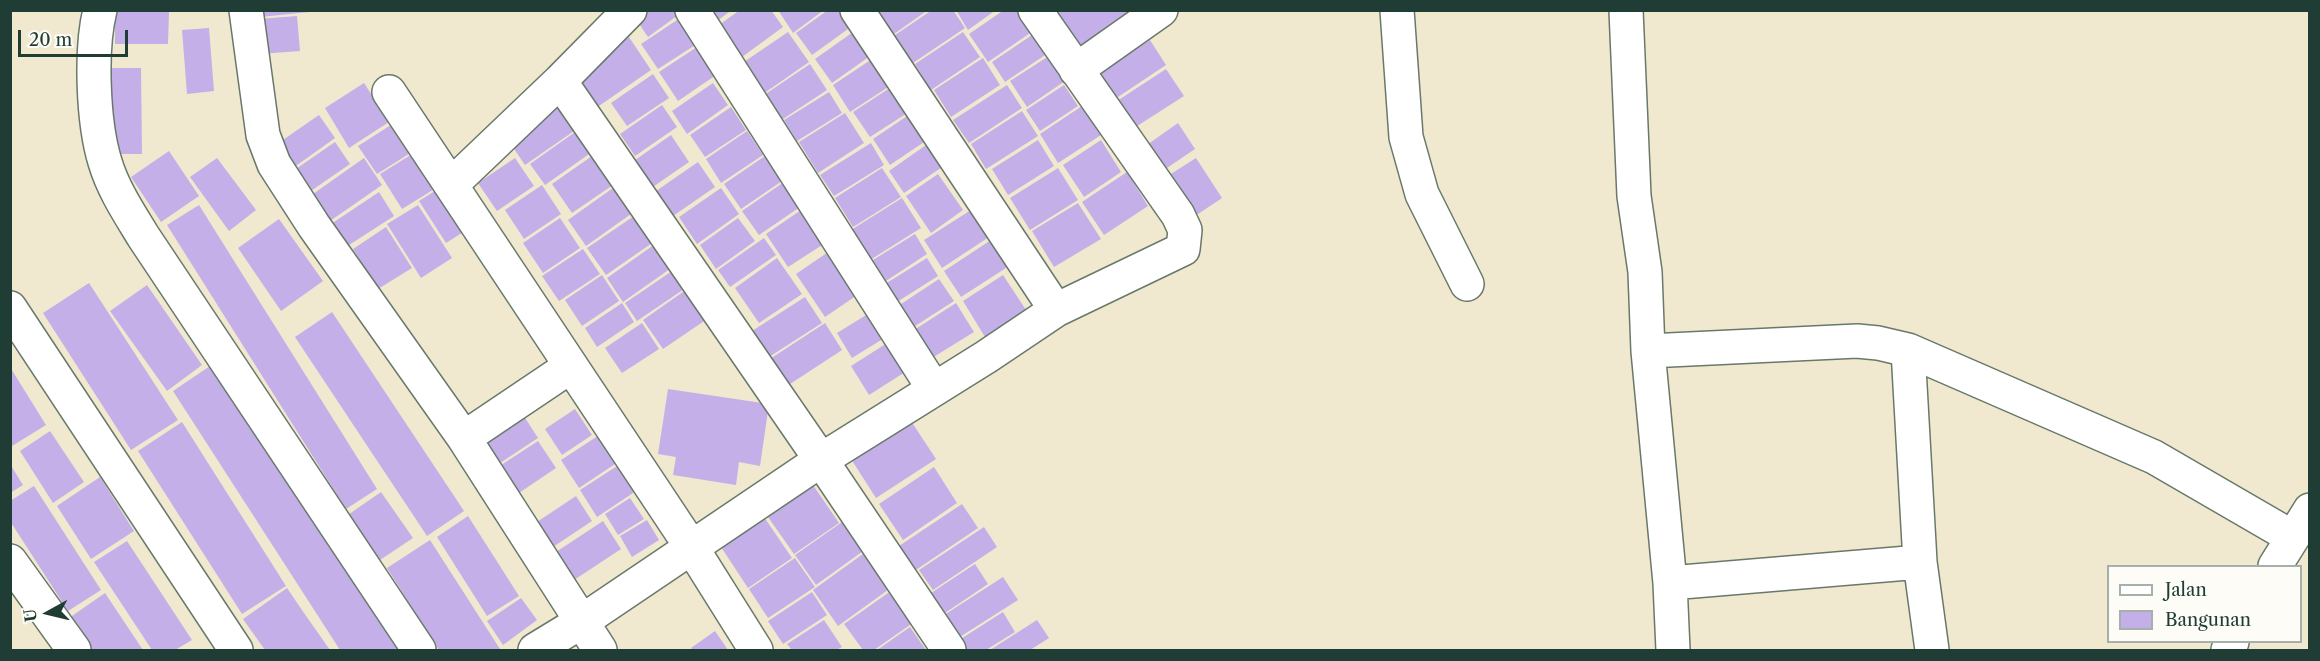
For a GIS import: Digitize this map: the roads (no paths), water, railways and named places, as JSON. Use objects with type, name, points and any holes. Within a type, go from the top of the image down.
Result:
[{"type":"street","points":[[100,10],[96,28],[97,126],[105,162],[116,190],[150,246],[419,651]]},
{"type":"street","points":[[246,10],[257,102],[263,135],[274,164],[314,226],[464,438],[600,651]]},
{"type":"street","points":[[451,185],[560,81],[630,10]]},
{"type":"street","points":[[692,10],[934,389]]},
{"type":"street","points":[[857,10],[1056,310]]},
{"type":"street","points":[[536,651],[821,460],[1056,310],[1183,249],[1186,238],[1185,230],[1178,215],[1035,10]]},
{"type":"street","points":[[1076,70],[1161,10]]},
{"type":"street","points":[[1397,10],[1406,137],[1422,194],[1467,284]]},
{"type":"street","points":[[1626,10],[1634,195],[1645,272],[1648,351],[1670,583],[1673,651]]},
{"type":"street","points":[[560,81],[821,460],[949,651]]},
{"type":"street","points":[[389,92],[692,548],[756,651]]},
{"type":"street","points":[[10,308],[237,651]]},
{"type":"street","points":[[1648,351],[1857,341],[1908,350],[2154,457],[2292,537]]},
{"type":"street","points":[[1908,350],[1920,562],[1932,651]]},
{"type":"street","points":[[464,438],[571,366]]},
{"type":"street","points":[[2276,565],[2310,510]]},
{"type":"street","points":[[10,561],[74,651]]},
{"type":"street","points":[[1670,583],[1920,562]]}]
